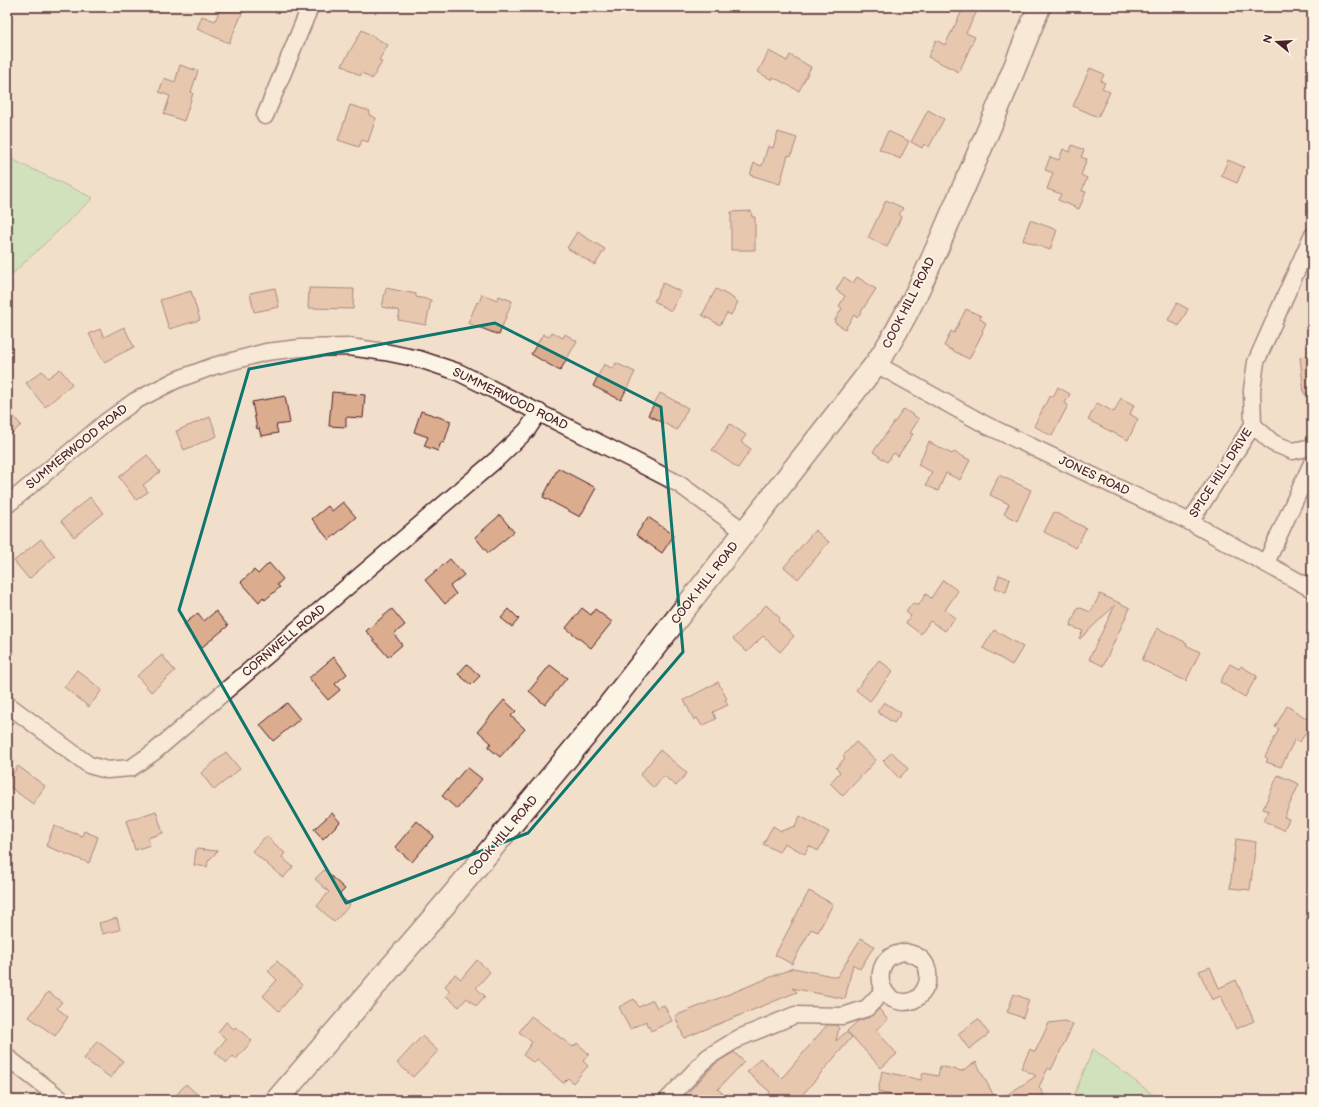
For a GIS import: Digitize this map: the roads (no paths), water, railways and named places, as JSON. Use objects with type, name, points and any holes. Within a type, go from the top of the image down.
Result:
[{"type":"street","points":[[265,116],[310,7]]},
{"type":"street","name":"COOK HILL ROAD","points":[[277,1100],[367,996],[585,736],[876,364],[889,344],[921,285],[996,114],[1038,7]]},
{"type":"street","name":"SPICE HILL DRIVE","points":[[1190,522],[1253,425],[1252,390],[1256,362],[1312,236]]},
{"type":"street","name":"SUMMERWOOD ROAD","points":[[7,505],[106,422],[134,401],[176,380],[214,366],[266,352],[300,348],[348,347],[386,352],[419,359],[458,372],[679,484],[745,532]]},
{"type":"street","name":"JONES ROAD","points":[[876,364],[986,425],[1190,522],[1312,589]]},
{"type":"street","name":"CORNWELL ROAD","points":[[7,704],[89,765],[107,770],[131,768],[160,747],[498,458],[527,430],[539,412]]},
{"type":"street","name":"SPICE HILL DRIVE","points":[[1253,425],[1273,443],[1293,451],[1312,447]]},
{"type":"street","points":[[1266,563],[1312,463]]},
{"type":"street","points":[[667,1100],[708,1057],[739,1038],[795,1015],[843,1016],[867,1008],[884,990]]},
{"type":"street","points":[[7,1057],[62,1100]]}]
